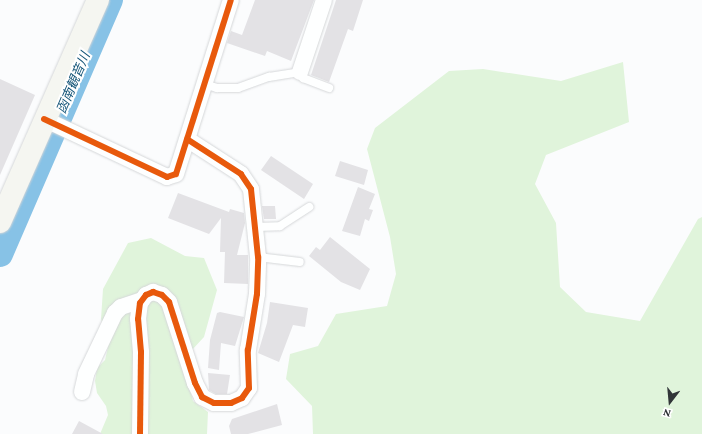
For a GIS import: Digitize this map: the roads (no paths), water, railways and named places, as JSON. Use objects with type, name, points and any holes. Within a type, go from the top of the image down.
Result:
[{"type":"street","points":[[0,222],[44,119],[98,0]]},
{"type":"street","points":[[44,119],[166,177],[176,174],[231,0]]},
{"type":"street","points":[[300,72],[324,0]]},
{"type":"street","points":[[82,392],[86,374],[115,313],[121,307],[142,300],[153,292],[166,298],[180,331],[198,391],[207,400],[231,403],[242,398],[250,388],[248,350],[257,294],[258,257],[256,227],[247,182],[241,174],[187,139]]},
{"type":"street","points":[[140,434],[141,352],[138,319],[142,300]]},
{"type":"lane","points":[[204,84],[217,88],[238,88],[269,76],[300,72],[302,78],[329,88]]},
{"type":"lane","points":[[256,227],[280,226],[310,207]]},
{"type":"lane","points":[[258,257],[300,262]]},
{"type":"waterway","name":"函南観音川","points":[[0,254],[110,0]]}]
